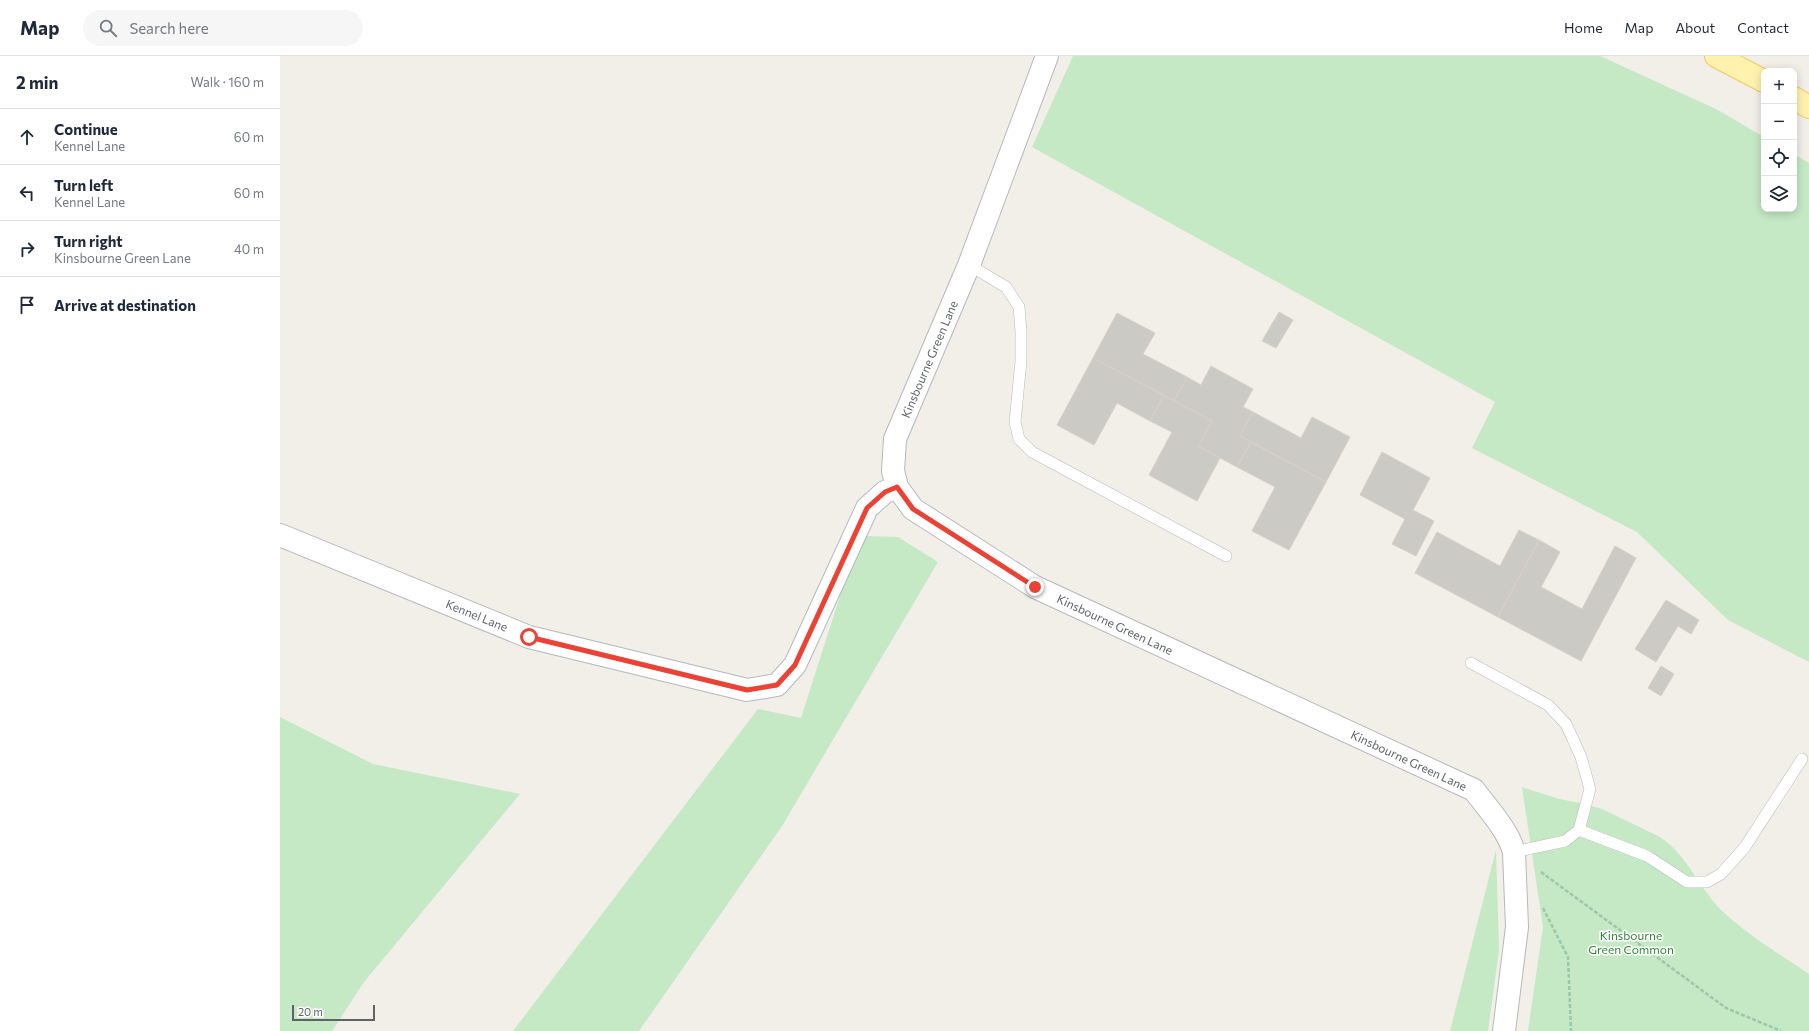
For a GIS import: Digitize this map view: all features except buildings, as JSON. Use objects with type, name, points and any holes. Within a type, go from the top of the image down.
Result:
[{"type":"main road","points":[[1716,56],[1761,79]]},
{"type":"main road","points":[[1797,100],[1809,107]]},
{"type":"street","name":"Kinsbourne Green Lane","points":[[1047,56],[968,265],[895,439],[893,471],[897,487],[913,509],[1035,587],[1474,790],[1512,844],[1514,852],[1516,927],[1504,1031]]},
{"type":"street","name":"Kennel Lane","points":[[280,535],[529,637],[747,690],[777,685],[795,665],[867,508],[885,492],[897,487]]},
{"type":"lane","points":[[968,265],[1006,288],[1019,307],[1022,331],[1015,422],[1019,439],[1032,452],[1226,556]]},
{"type":"lane","points":[[1471,663],[1548,705],[1566,724],[1581,757],[1590,789],[1579,830],[1565,841],[1514,852]]},
{"type":"lane","points":[[1579,830],[1647,856],[1687,882],[1707,882],[1721,874],[1745,847],[1802,759]]},
{"type":"path","points":[[1514,852],[1726,1008],[1781,1031]]},
{"type":"path","points":[[1539,901],[1568,957],[1571,1031]]},
{"type":"green space","points":[[1073,56],[1600,56],[1718,110],[1761,135],[1761,212],[1797,212],[1797,156],[1809,163],[1809,662],[1728,620],[1637,532],[1472,448],[1495,402],[1032,147]]},
{"type":"green space","points":[[865,536],[898,537],[938,562],[782,826],[639,1031],[513,1031],[758,709],[801,718],[852,558]]},
{"type":"green space","points":[[280,717],[373,764],[520,794],[364,982],[332,1031],[280,1031]]},
{"type":"green space","name":"Kinsbourne Green Common","points":[[1522,787],[1559,799],[1602,809],[1660,837],[1669,844],[1678,853],[1720,909],[1752,935],[1809,974],[1809,1031],[1528,1031],[1543,927]]},
{"type":"green space","points":[[1496,850],[1499,950],[1488,1031],[1450,1031]]},
{"type":"route","points":[[529,637],[747,690],[777,685],[795,665],[867,508],[885,492],[897,487],[913,509],[1035,587]]}]
